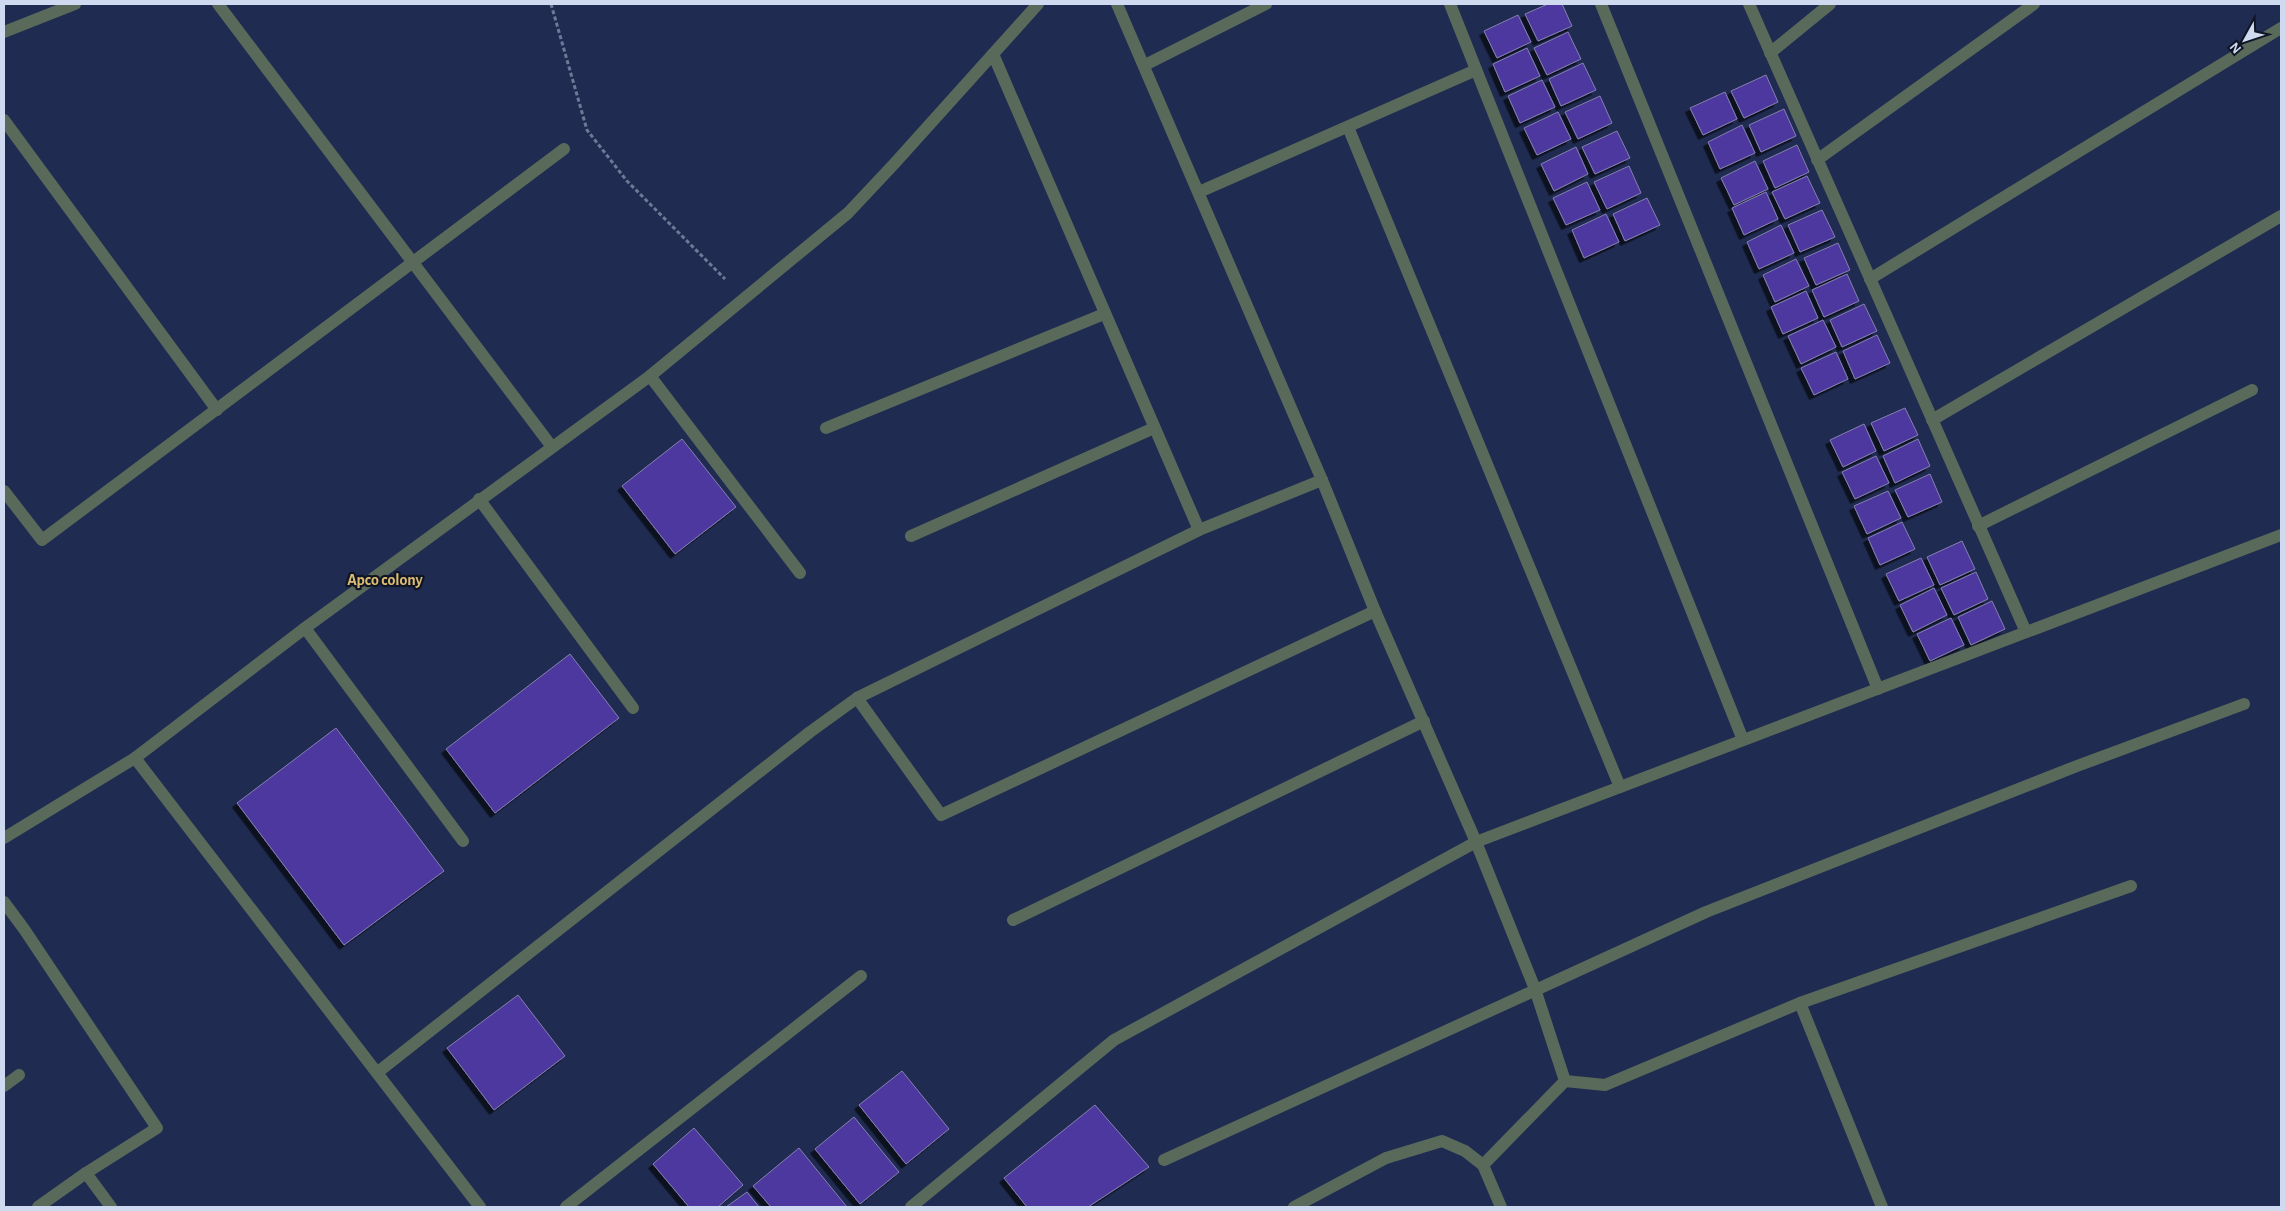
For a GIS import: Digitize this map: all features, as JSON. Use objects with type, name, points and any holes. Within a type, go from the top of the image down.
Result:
[{"type":"street","points":[[4,32],[75,4]]},
{"type":"street","points":[[218,4],[552,448]]},
{"type":"street","points":[[4,838],[135,758],[305,628],[479,499],[650,376],[848,213],[1038,4]]},
{"type":"street","points":[[1118,4],[1322,480],[1375,611],[1476,842],[1535,989],[1565,1082]]},
{"type":"street","points":[[1145,65],[1266,4]]},
{"type":"street","points":[[1450,4],[1743,740]]},
{"type":"street","points":[[1602,4],[1878,689]]},
{"type":"street","points":[[1748,4],[2026,632]]},
{"type":"street","points":[[1770,53],[1830,4]]},
{"type":"street","points":[[1817,160],[2034,4]]},
{"type":"street","points":[[1870,279],[2281,28]]},
{"type":"street","points":[[994,54],[1104,314],[1199,530]]},
{"type":"street","points":[[1199,192],[1476,70]]},
{"type":"street","points":[[4,120],[217,410]]},
{"type":"street","points":[[1348,127],[1620,787]]},
{"type":"street","points":[[4,491],[42,540],[564,150]]},
{"type":"street","points":[[1932,420],[2281,216]]},
{"type":"street","points":[[826,428],[1104,314]]},
{"type":"street","points":[[650,376],[800,573]]},
{"type":"street","points":[[1978,526],[2252,390]]},
{"type":"street","points":[[911,536],[1154,428]]},
{"type":"street","points":[[378,1072],[810,732],[857,698],[1199,530],[1322,480]]},
{"type":"street","points":[[479,499],[634,708]]},
{"type":"street","points":[[911,1207],[1114,1040],[1476,842],[2281,535]]},
{"type":"street","points":[[857,698],[941,815],[1375,611]]},
{"type":"street","points":[[305,628],[463,841]]},
{"type":"street","points":[[1164,1160],[1706,912],[2068,770],[2244,704]]},
{"type":"street","points":[[1013,920],[1424,721]]},
{"type":"street","points":[[135,758],[480,1207]]},
{"type":"street","points":[[1483,1165],[1565,1082],[1604,1085],[1800,1003],[2131,886]]},
{"type":"street","points":[[4,902],[24,928],[157,1128],[86,1173],[38,1207]]},
{"type":"street","points":[[566,1207],[861,976]]},
{"type":"street","points":[[1800,1003],[1879,1206]]},
{"type":"street","points":[[4,1086],[18,1075]]},
{"type":"street","points":[[1294,1207],[1386,1158],[1442,1141],[1465,1151],[1483,1165],[1501,1207]]},
{"type":"street","points":[[86,1173],[111,1207]]},
{"type":"path","points":[[551,4],[587,130],[627,181],[745,298]]},
{"type":"building","points":[[1548,4],[1562,4],[1572,26],[1538,41],[1525,14]]},
{"type":"building","points":[[1518,15],[1531,42],[1497,58],[1484,31]]},
{"type":"building","points":[[1568,32],[1581,59],[1547,75],[1534,48]]},
{"type":"building","points":[[1527,48],[1540,76],[1505,92],[1493,64]]},
{"type":"building","points":[[1583,63],[1596,90],[1561,106],[1549,79]]},
{"type":"building","points":[[1766,75],[1778,102],[1744,118],[1731,91]]},
{"type":"building","points":[[1542,80],[1555,107],[1520,123],[1508,96]]},
{"type":"building","points":[[1725,92],[1737,119],[1703,135],[1690,108]]},
{"type":"building","points":[[1600,96],[1612,123],[1578,139],[1565,112]]},
{"type":"building","points":[[1784,109],[1796,136],[1761,152],[1749,125]]},
{"type":"building","points":[[1558,112],[1571,139],[1537,155],[1524,128]]},
{"type":"building","points":[[1742,125],[1755,153],[1720,169],[1708,142]]},
{"type":"building","points":[[1617,131],[1630,158],[1595,174],[1582,147]]},
{"type":"building","points":[[1797,145],[1809,172],[1775,188],[1763,161]]},
{"type":"building","points":[[1576,147],[1588,174],[1554,191],[1541,164]]},
{"type":"building","points":[[1755,161],[1768,189],[1734,205],[1721,178]]},
{"type":"building","points":[[1629,166],[1641,193],[1607,209],[1594,182]]},
{"type":"building","points":[[1807,176],[1820,203],[1785,219],[1772,192]]},
{"type":"building","points":[[1587,182],[1600,210],[1566,225],[1553,198]]},
{"type":"building","points":[[1766,192],[1778,219],[1744,235],[1732,208]]},
{"type":"building","points":[[1647,198],[1660,225],[1625,241],[1613,214]]},
{"type":"building","points":[[1822,210],[1835,237],[1800,252],[1788,225]]},
{"type":"building","points":[[1606,214],[1619,242],[1584,258],[1572,230]]},
{"type":"building","points":[[1781,225],[1794,253],[1759,269],[1747,242]]},
{"type":"building","points":[[1838,243],[1850,270],[1816,285],[1804,258]]},
{"type":"building","points":[[1796,259],[1809,286],[1775,302],[1763,275]]},
{"type":"building","points":[[1847,274],[1859,301],[1824,317],[1812,290]]},
{"type":"building","points":[[1806,291],[1818,318],[1783,334],[1771,307]]},
{"type":"building","points":[[1864,304],[1877,331],[1842,347],[1830,320]]},
{"type":"building","points":[[1823,320],[1836,347],[1801,364],[1788,336]]},
{"type":"building","points":[[1877,335],[1890,363],[1855,379],[1843,351]]},
{"type":"building","points":[[1836,352],[1848,379],[1814,395],[1801,368]]},
{"type":"building","points":[[1905,408],[1918,435],[1884,451],[1871,423]]},
{"type":"building","points":[[1864,424],[1876,451],[1843,467],[1830,440]]},
{"type":"building","points":[[682,439],[736,507],[675,554],[622,486]]},
{"type":"building","points":[[1918,439],[1930,466],[1895,483],[1883,456]]},
{"type":"building","points":[[1876,456],[1889,483],[1855,499],[1842,472]]},
{"type":"building","points":[[1930,474],[1942,502],[1908,517],[1895,490]]},
{"type":"building","points":[[1888,491],[1901,518],[1867,534],[1854,506]]},
{"type":"building","points":[[1902,522],[1915,549],[1880,565],[1868,538]]},
{"type":"building","points":[[1962,541],[1975,569],[1940,585],[1927,557]]},
{"type":"building","points":[[1921,558],[1934,585],[1899,601],[1886,574]]},
{"type":"building","points":[[1976,572],[1988,599],[1954,615],[1941,588]]},
{"type":"building","points":[[1934,588],[1947,615],[1913,632],[1900,605]]},
{"type":"building","points":[[1992,601],[2005,629],[1971,645],[1958,617]]},
{"type":"building","points":[[1951,618],[1964,645],[1930,661],[1917,634]]},
{"type":"building","points":[[570,654],[619,718],[495,813],[446,749]]},
{"type":"building","points":[[336,728],[444,871],[344,945],[237,803]]},
{"type":"building","points":[[518,995],[565,1056],[494,1110],[447,1048]]},
{"type":"building","points":[[902,1071],[949,1129],[906,1164],[859,1105]]},
{"type":"building","points":[[1095,1105],[1149,1167],[1088,1207],[1027,1207],[1004,1178]]},
{"type":"building","points":[[854,1117],[899,1172],[860,1204],[815,1149]]},
{"type":"building","points":[[694,1128],[743,1185],[718,1207],[689,1207],[653,1164]]},
{"type":"building","points":[[799,1148],[847,1207],[771,1207],[753,1186]]},
{"type":"building","points":[[747,1192],[759,1207],[726,1207]]},
{"type":"district","name":"Apco colony","points":[[385,580]]}]
